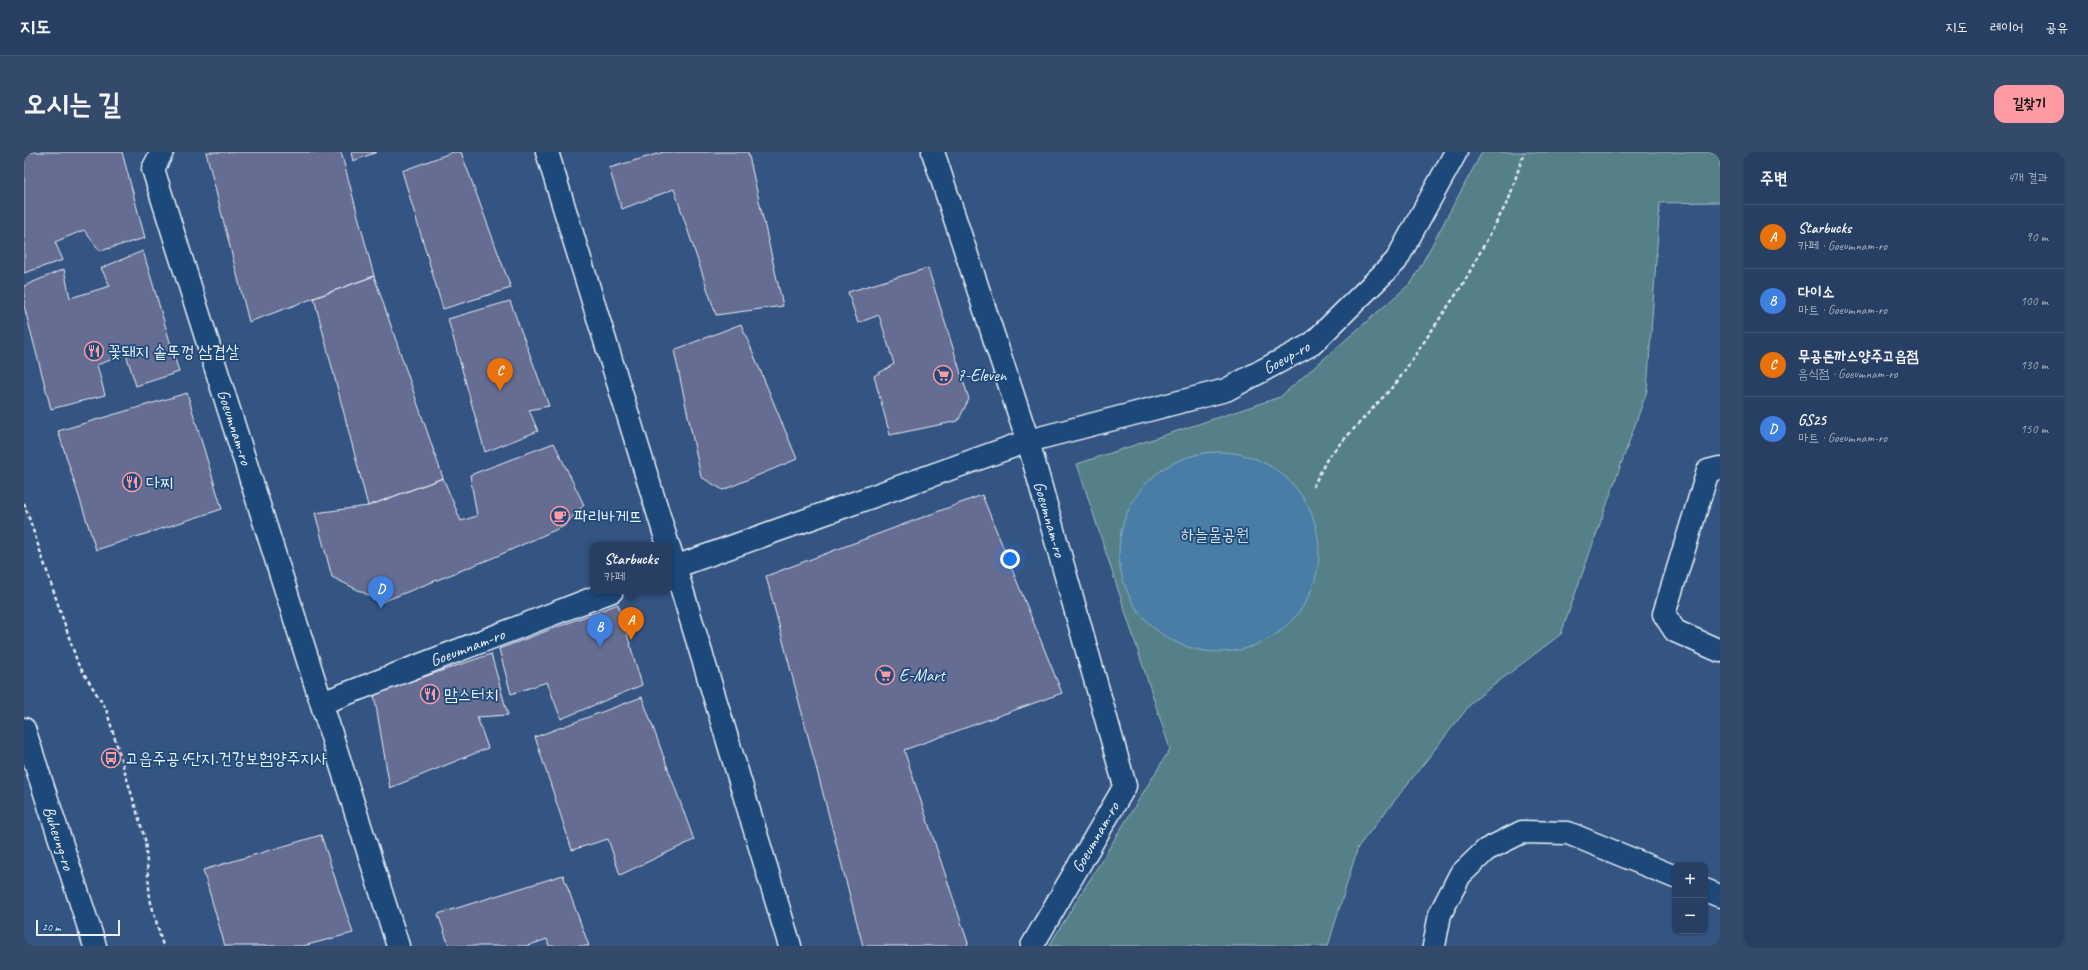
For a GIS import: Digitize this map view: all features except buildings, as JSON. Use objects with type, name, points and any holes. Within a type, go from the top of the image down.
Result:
[{"type":"street","name":"Goeumnam-ro","points":[[162,152],[153,169],[398,946]]},
{"type":"street","points":[[547,152],[665,542]]},
{"type":"street","name":"Goeumnam-ro","points":[[933,152],[1028,441],[1125,786],[1032,946]]},
{"type":"street","name":"Goeup-ro","points":[[1028,441],[1226,390],[1312,344],[1396,261],[1456,152]]},
{"type":"street","points":[[672,556],[1028,441]]},
{"type":"street","points":[[1720,468],[1708,471],[1664,614],[1675,631],[1720,651]]},
{"type":"street","points":[[672,563],[790,946]]},
{"type":"street","name":"Goeumnam-ro","points":[[322,703],[604,594]]},
{"type":"street","name":"Buheung-ro","points":[[24,729],[95,946]]},
{"type":"street","points":[[1434,946],[1440,914],[1460,875],[1486,850],[1522,832],[1568,833],[1672,876]]},
{"type":"street","points":[[1708,891],[1720,896]]},
{"type":"path","points":[[1314,488],[1328,457],[1397,382],[1463,284],[1509,199],[1524,152]]},
{"type":"path","points":[[24,504],[78,664],[106,709],[145,839],[150,899],[163,946]]},
{"type":"green space","name":"하늘물공원","points":[[1482,152],[1720,152],[1720,202],[1660,203],[1647,391],[1561,634],[1473,701],[1358,847],[1328,946],[1049,946],[1170,749],[1077,464],[1280,397],[1412,282]]},
{"type":"water","points":[[1209,452],[1229,452],[1248,456],[1266,464],[1290,481],[1302,496],[1315,523],[1319,542],[1319,562],[1315,581],[1302,608],[1290,623],[1275,635],[1248,648],[1229,652],[1209,652],[1190,648],[1172,640],[1155,629],[1142,616],[1131,599],[1123,581],[1119,562],[1119,542],[1123,523],[1131,505],[1142,488],[1155,475],[1172,464],[1190,456]]},
{"type":"place","name":"꽃돼지 솥뚜껑 삼겹살","points":[[94,351]]},
{"type":"place","name":"7-Eleven","points":[[943,375]]},
{"type":"place","name":"무공돈까스양주고읍점","points":[[500,391]]},
{"type":"place","name":"다찌","points":[[132,482]]},
{"type":"place","name":"파리바게뜨","points":[[560,516]]},
{"type":"place","name":"GS25","points":[[381,609]]},
{"type":"place","name":"Starbucks","points":[[631,640]]},
{"type":"place","name":"다이소","points":[[600,647]]},
{"type":"place","name":"E-Mart","points":[[885,675]]},
{"type":"place","name":"맘스터치","points":[[430,694]]},
{"type":"place","name":"고읍주공4단지.건강보험양주지사","points":[[111,758]]}]
